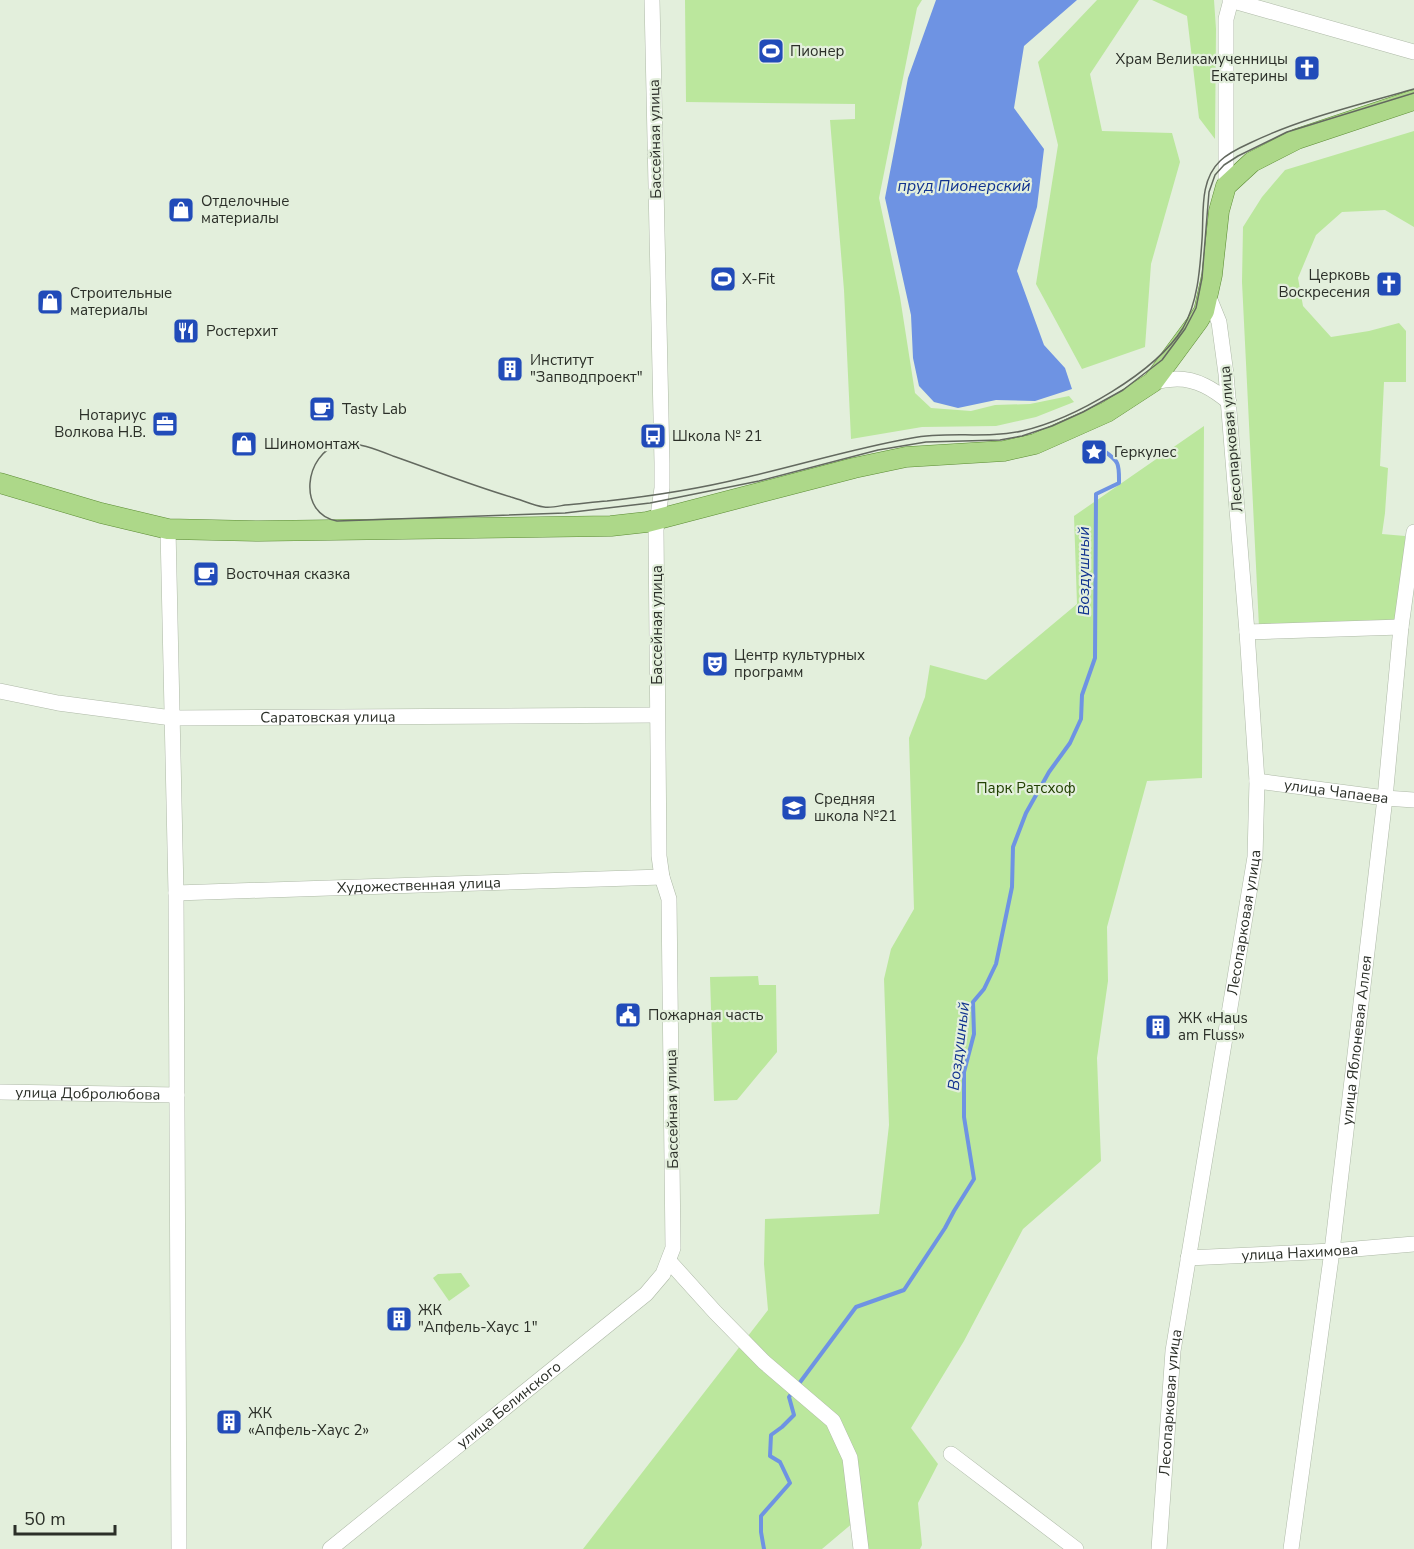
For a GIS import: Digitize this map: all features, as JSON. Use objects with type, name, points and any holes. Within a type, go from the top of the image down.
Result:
[{"type":"main road","points":[[0,483],[101,513],[168,529],[259,531],[611,526],[647,522],[854,468],[906,457],[1004,451],[1035,444],[1107,412],[1153,382],[1204,311],[1212,275],[1219,211],[1226,186],[1252,162],[1297,139],[1414,100]]},
{"type":"main road","points":[[1329,127],[1403,115],[1414,111]]},
{"type":"street","name":"Бассейная улица","points":[[652,0],[662,463],[662,488],[656,530],[659,856],[662,877],[669,899],[671,1255]]},
{"type":"street","points":[[1226,186],[1226,19],[1230,0],[1413,52]]},
{"type":"street","points":[[1226,143],[1232,152],[1252,162]]},
{"type":"street","name":"Лесопарковая улица","points":[[1159,1549],[1173,1351],[1255,857],[1257,781],[1229,402],[1219,322],[1208,295]]},
{"type":"street","points":[[1153,382],[1177,379],[1199,382],[1229,402]]},
{"type":"street","points":[[168,529],[176,893],[179,1549]]},
{"type":"street","name":"улица Яблоневая Аллея","points":[[1291,1549],[1332,1251],[1385,798],[1401,627],[1414,532]]},
{"type":"street","points":[[1247,632],[1401,627]]},
{"type":"street","name":"Саратовская улица","points":[[0,690],[58,703],[172,718],[657,715]]},
{"type":"street","name":"улица Чапаева","points":[[1257,781],[1414,800]]},
{"type":"street","name":"Художественная улица","points":[[176,893],[662,877]]},
{"type":"street","name":"улица Добролюбова","points":[[0,1092],[177,1095]]},
{"type":"street","name":"улица Нахимова","points":[[1188,1258],[1332,1251],[1414,1244]]},
{"type":"street","points":[[671,1255],[715,1312],[764,1362],[833,1421],[850,1458],[861,1549]]},
{"type":"street","name":"улица Белинского","points":[[330,1549],[626,1311],[663,1274],[671,1255]]},
{"type":"street","points":[[951,1454],[1076,1549]]},
{"type":"green space","points":[[685,0],[922,0],[917,8],[879,198],[900,297],[915,393],[931,408],[971,411],[995,405],[1030,404],[1069,396],[1074,402],[1036,417],[996,426],[922,427],[851,439],[844,290],[830,120],[855,119],[855,104],[686,102]]},
{"type":"green space","points":[[1097,0],[1139,0],[1090,74],[1102,131],[1172,133],[1180,162],[1151,264],[1145,347],[1082,369],[1036,284],[1058,145],[1038,62]]},
{"type":"green space","points":[[1152,0],[1214,0],[1215,139],[1199,118],[1187,16]]},
{"type":"green space","points":[[1414,131],[1414,227],[1385,210],[1342,212],[1316,235],[1298,278],[1303,306],[1331,337],[1399,323],[1406,331],[1406,382],[1384,382],[1380,466],[1388,468],[1382,534],[1405,536],[1398,621],[1259,627],[1242,282],[1243,227],[1262,197],[1285,170]]},
{"type":"green space","name":"Парк Ратсхоф","points":[[1204,426],[1202,778],[1147,781],[1107,927],[1108,981],[1097,1058],[1101,1161],[1023,1229],[964,1341],[911,1428],[938,1464],[918,1503],[922,1545],[920,1549],[867,1549],[854,1522],[822,1549],[583,1549],[768,1310],[764,1264],[765,1219],[879,1214],[889,1125],[884,979],[891,949],[914,909],[909,738],[925,697],[930,665],[986,680],[1077,604],[1074,516]]},
{"type":"green space","points":[[758,976],[759,985],[776,985],[777,1052],[737,1100],[714,1101],[710,977]]},
{"type":"green space","points":[[461,1273],[470,1286],[449,1301],[433,1278],[438,1274]]},
{"type":"water","name":"пруд Пионерский","points":[[936,0],[1077,0],[1024,46],[1014,108],[1044,149],[1037,207],[1017,271],[1044,345],[1065,368],[1072,389],[1035,401],[996,400],[958,408],[934,402],[919,386],[913,358],[911,315],[885,198],[908,78]]},
{"type":"waterway","name":"Воздушный","points":[[798,1385],[856,1307],[904,1290],[974,1179],[964,1117],[964,1072],[974,1034],[973,1002],[984,989],[996,964],[1012,887],[1013,847],[1026,813],[1049,772],[1070,743],[1081,719],[1082,695],[1095,658],[1096,494],[1119,483],[1118,464],[1104,451]]},
{"type":"waterway","name":"Воздушный","points":[[764,1549],[761,1516],[790,1483],[780,1462],[770,1456],[771,1435],[794,1415],[789,1397],[793,1391]]},
{"type":"tram line","points":[[1414,89],[1290,126],[1223,158],[1213,169],[1206,188],[1197,285],[1192,307],[1183,328],[1170,345],[1133,377],[1088,405],[1043,425],[1008,433],[912,438],[692,489],[549,507],[481,488],[367,447],[346,443],[328,450],[319,459],[310,483],[311,496],[316,507],[324,516],[337,521],[565,513],[650,503],[759,481],[878,450],[926,442],[1000,440],[1022,436],[1052,426],[1123,390],[1162,360],[1185,329],[1196,308],[1202,278],[1209,192],[1215,175],[1224,165],[1287,132],[1414,93]]},
{"type":"place","name":"Пионер","points":[[771,51]]},
{"type":"place","name":"Храм Великамученницы Екатерины","points":[[1307,68]]},
{"type":"place","name":"Отделочные материалы","points":[[181,210]]},
{"type":"place","name":"X-Fit","points":[[723,279]]},
{"type":"place","name":"Церковь Воскресения","points":[[1389,284]]},
{"type":"place","name":"Строительные материалы","points":[[50,302]]},
{"type":"place","name":"Ростерхит","points":[[186,331]]},
{"type":"place","name":"Институт \"Запводпроект\"","points":[[510,369]]},
{"type":"place","name":"Tasty Lab","points":[[322,409]]},
{"type":"place","name":"Нотариус Волкова Н.В.","points":[[165,424]]},
{"type":"place","name":"Школа № 21","points":[[653,436]]},
{"type":"place","name":"Шиномонтаж","points":[[244,444]]},
{"type":"place","name":"Геркулес","points":[[1094,452]]},
{"type":"place","name":"Восточная сказка","points":[[206,574]]},
{"type":"place","name":"Центр культурных программ","points":[[715,664]]},
{"type":"place","name":"Средняя школа №21","points":[[794,808]]},
{"type":"place","name":"Пожарная часть","points":[[628,1015]]},
{"type":"place","name":"ЖК «Haus am Fluss»","points":[[1158,1027]]},
{"type":"place","name":"ЖК \"Апфель-Хаус 1\"","points":[[399,1319]]},
{"type":"place","name":"ЖК «Апфель-Хаус 2»","points":[[229,1422]]}]
